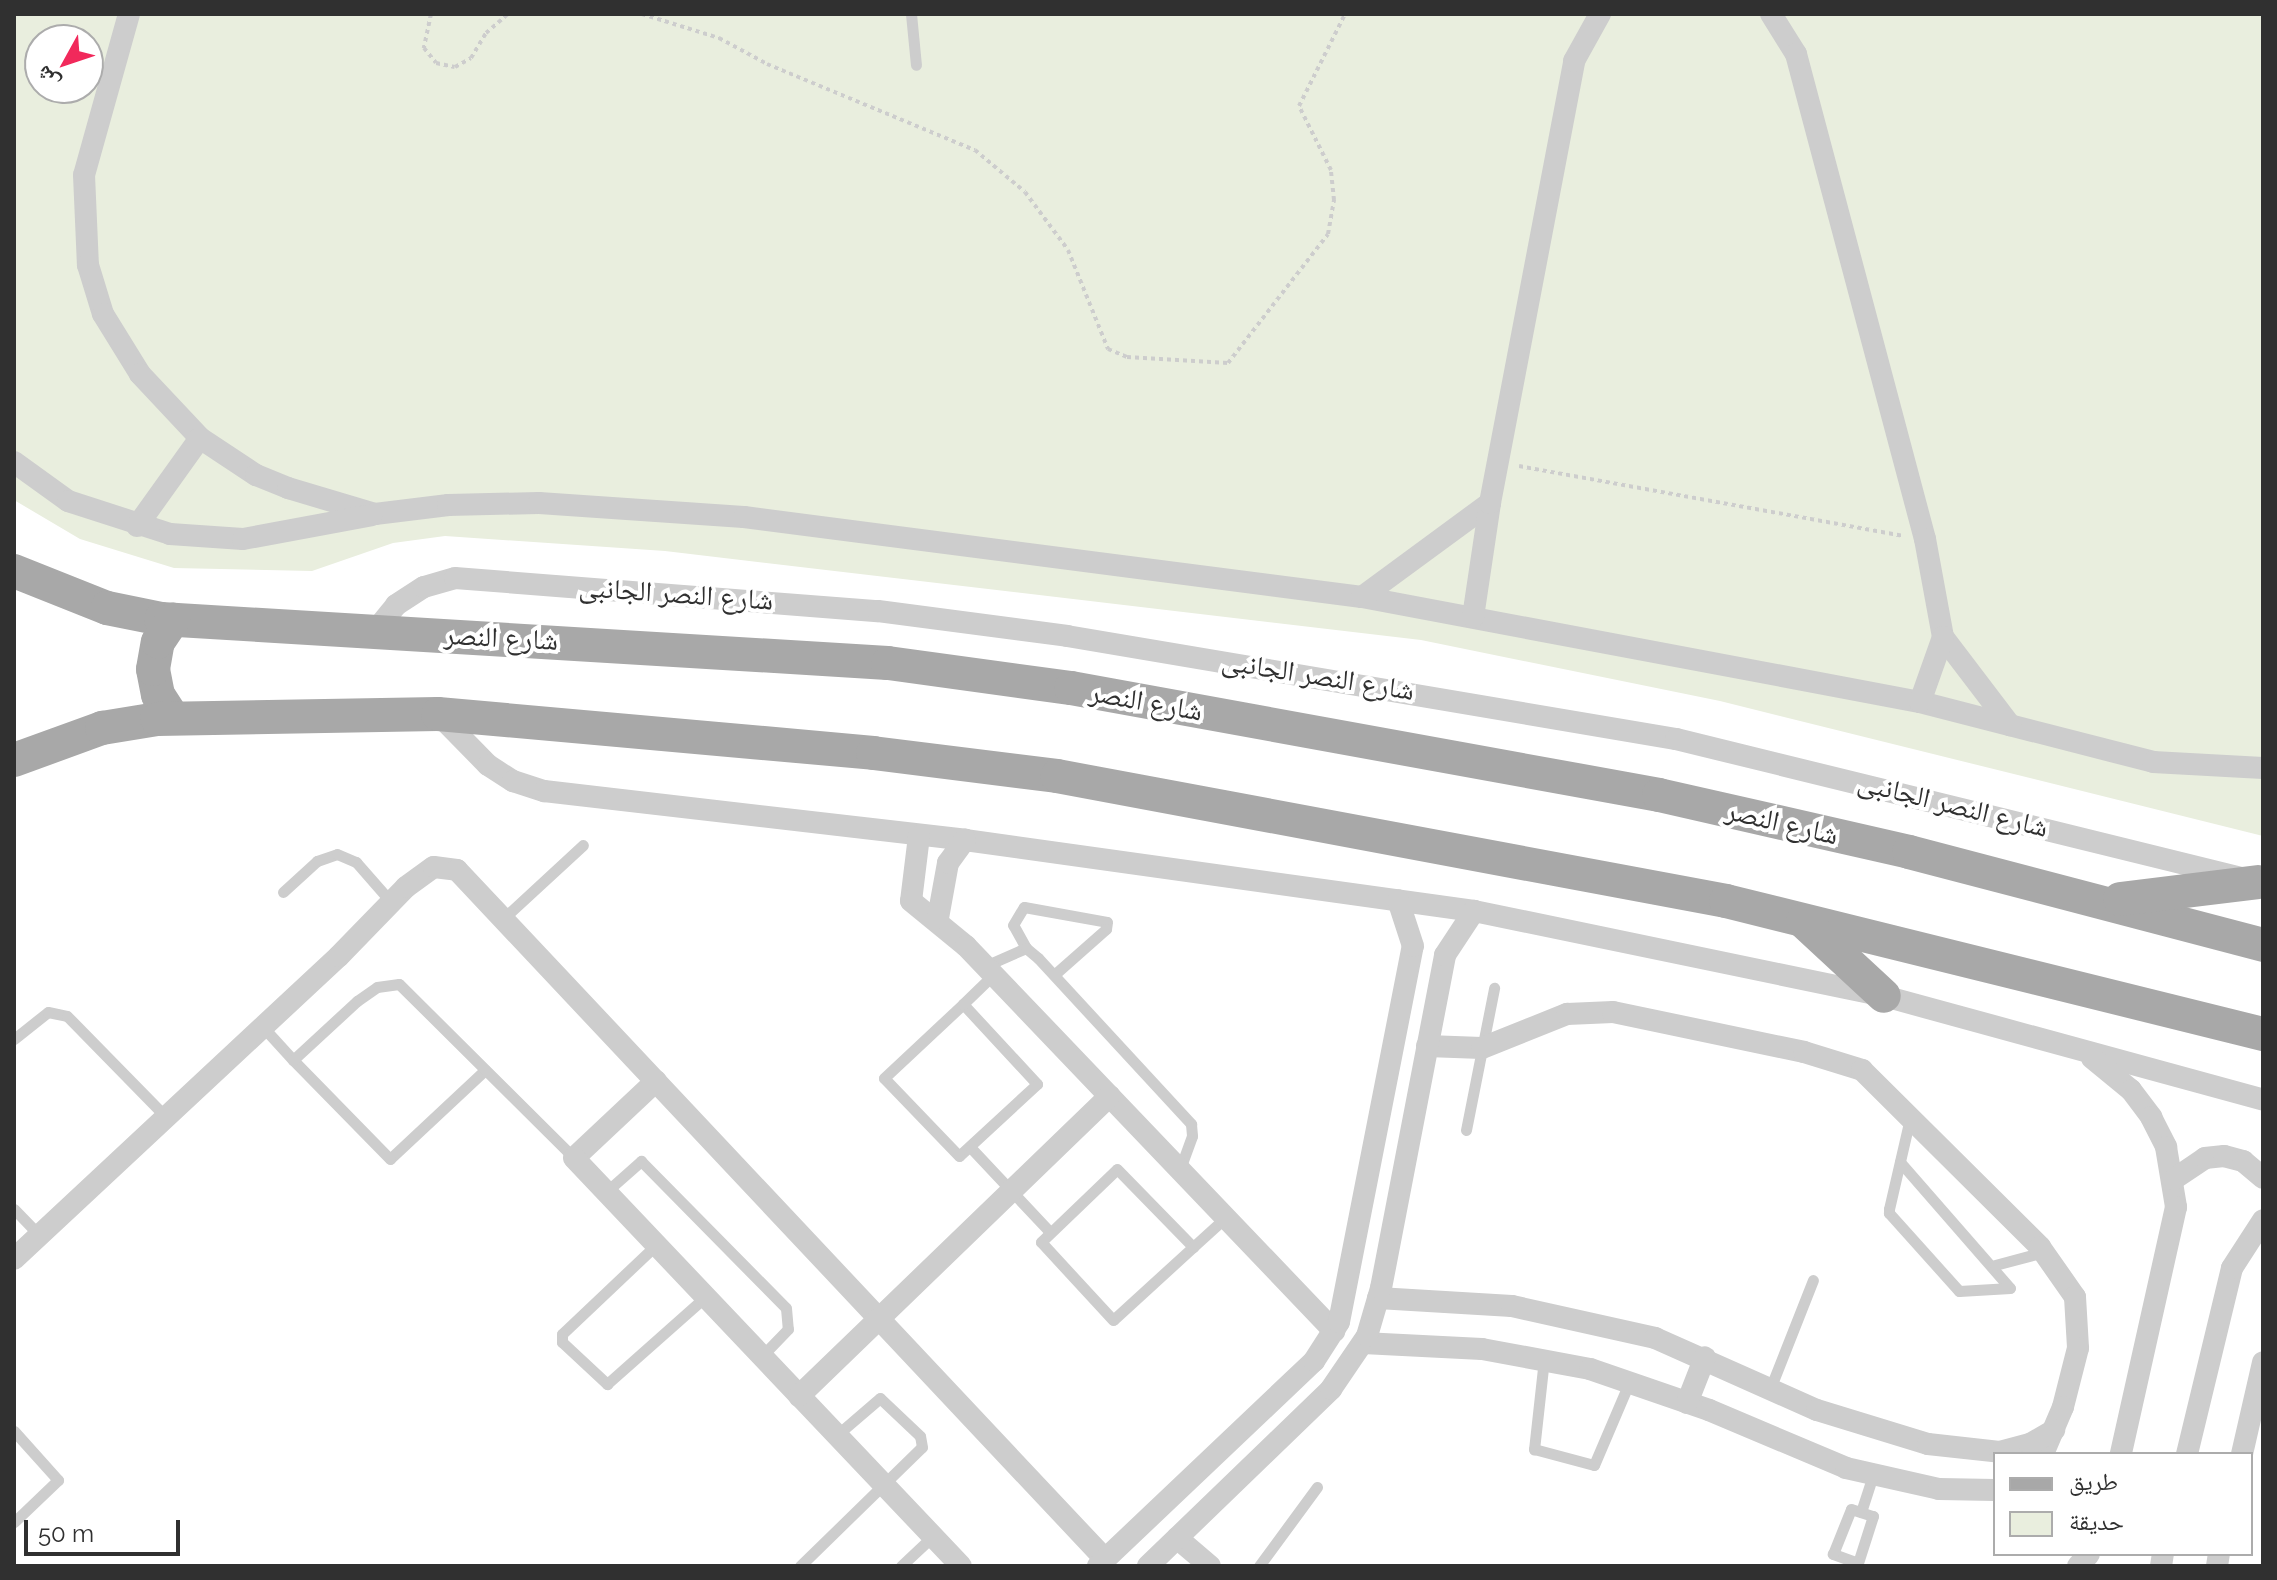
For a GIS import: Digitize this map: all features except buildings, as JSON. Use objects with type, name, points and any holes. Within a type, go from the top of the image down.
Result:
[{"type":"main road","name":"شارع النصر","points":[[14,571],[107,608],[173,620],[888,663],[1071,688],[1659,795],[2104,901],[2263,945]]},
{"type":"main road","points":[[173,620],[158,642],[153,669],[158,695],[173,718]]},
{"type":"main road","points":[[14,760],[102,728],[173,718],[438,714],[688,734],[1057,776],[1799,919],[2263,1034]]},
{"type":"main road","points":[[2104,901],[2260,882]]},
{"type":"main road","points":[[1799,919],[1884,996]]},
{"type":"street","points":[[129,14],[84,175],[88,265],[120,346],[162,400],[200,438],[256,475],[375,514]]},
{"type":"street","points":[[1473,617],[1490,503],[1501,462],[1574,61],[1600,14]]},
{"type":"street","points":[[1771,14],[1796,54],[1925,539],[1943,637],[2010,725]]},
{"type":"street","points":[[137,526],[200,438]]},
{"type":"street","points":[[14,462],[68,501],[137,526],[170,534],[243,539],[375,514],[448,505],[539,503],[744,517],[1362,597],[1920,702],[2153,762],[2263,768]]},
{"type":"street","points":[[1362,597],[1490,503]]},
{"type":"street","name":"شارع النصر الجانبى","points":[[376,630],[405,599],[455,578],[878,611],[1035,631],[1676,739],[2260,882]]},
{"type":"street","points":[[1920,702],[1943,637]]},
{"type":"street","points":[[438,714],[488,765],[513,781],[544,791],[965,840],[1474,911],[1884,996],[2263,1100]]},
{"type":"street","points":[[919,836],[908,894],[920,911],[938,918],[1334,1331]]},
{"type":"street","points":[[938,918],[948,863],[965,840]]},
{"type":"street","points":[[14,1259],[167,1118],[421,874],[448,868],[470,881],[505,917],[1102,1562],[1314,1361],[1334,1331],[1413,946],[1398,900]]},
{"type":"street","points":[[1148,1566],[1331,1389],[1363,1343],[1378,1298],[1445,955],[1474,911]]},
{"type":"street","points":[[1427,1046],[1482,1048],[1567,1014],[1613,1012],[1841,1061],[1879,1083],[2044,1252],[2075,1297],[2079,1319],[2078,1348],[2055,1429],[2044,1452]]},
{"type":"street","points":[[1399,1017],[1432,1022]]},
{"type":"street","points":[[2077,1049],[2131,1090],[2156,1127],[2174,1179],[2174,1234],[2121,1452]]},
{"type":"street","points":[[656,1081],[574,1158],[961,1566]]},
{"type":"street","points":[[799,1396],[1013,1193],[1110,1096]]},
{"type":"street","points":[[2174,1179],[2205,1158],[2224,1156],[2243,1161],[2263,1178]]},
{"type":"street","points":[[2187,1452],[2232,1268],[2263,1220]]},
{"type":"street","points":[[1378,1298],[1512,1306],[1655,1338],[1705,1357],[1770,1389],[1883,1432],[1997,1452]]},
{"type":"street","points":[[1363,1343],[1482,1349],[1544,1359],[1687,1403],[1873,1475],[1939,1489],[1993,1490]]},
{"type":"street","points":[[1687,1403],[1705,1357]]},
{"type":"street","points":[[2242,1452],[2263,1362]]},
{"type":"street","points":[[2006,1452],[2030,1444],[2055,1429]]},
{"type":"street","points":[[1177,1538],[1210,1566]]},
{"type":"lane","points":[[911,14],[916,65]]},
{"type":"lane","points":[[505,917],[583,845]]},
{"type":"lane","points":[[283,892],[317,861],[337,854],[356,862],[391,902]]},
{"type":"lane","points":[[1054,975],[1106,929],[1107,922],[1024,907],[1013,925],[1026,948],[1191,1124],[1192,1136],[1180,1169]]},
{"type":"lane","points":[[963,1004],[1037,1084],[971,1148],[955,1154],[884,1078],[963,1004],[989,970],[1026,948]]},
{"type":"lane","points":[[293,1060],[357,1001],[394,983],[574,1158]]},
{"type":"lane","points":[[1466,1130],[1494,988]]},
{"type":"lane","points":[[14,1039],[48,1012],[67,1016],[167,1118]]},
{"type":"lane","points":[[263,1027],[390,1159],[485,1070]]},
{"type":"lane","points":[[1900,1162],[1995,1265],[2010,1288],[1963,1293],[1889,1213],[1900,1162],[1911,1116]]},
{"type":"lane","points":[[971,1148],[1050,1232]]},
{"type":"lane","points":[[606,1192],[641,1161],[786,1308],[788,1329],[762,1356]]},
{"type":"lane","points":[[1193,1247],[1117,1169],[1050,1232],[1043,1247],[1113,1320],[1226,1217]]},
{"type":"lane","points":[[14,1209],[40,1236]]},
{"type":"lane","points":[[656,1245],[562,1334],[562,1342],[607,1384],[705,1297]]},
{"type":"lane","points":[[1995,1265],[2044,1252]]},
{"type":"lane","points":[[1770,1389],[1813,1280]]},
{"type":"lane","points":[[1544,1359],[1534,1449],[1594,1465],[1629,1383]]},
{"type":"lane","points":[[800,1566],[886,1486],[922,1447],[920,1436],[887,1399],[871,1402],[837,1435]]},
{"type":"lane","points":[[14,1431],[58,1480],[14,1522]]},
{"type":"lane","points":[[1861,1512],[1873,1475]]},
{"type":"lane","points":[[1259,1566],[1317,1487]]},
{"type":"lane","points":[[1849,1511],[1861,1512],[1873,1516],[1858,1563],[1833,1554],[1849,1511]]},
{"type":"lane","points":[[901,1566],[933,1536]]},
{"type":"path","points":[[431,14],[424,48],[436,63],[455,67],[471,58],[486,33],[508,14]]},
{"type":"path","points":[[642,14],[719,38],[788,73],[975,150],[1025,192],[1068,250],[1108,349],[1127,357],[1228,363],[1328,234],[1334,200],[1331,170],[1299,106],[1345,14]]},
{"type":"path","points":[[1501,462],[1925,539]]},
{"type":"green space","points":[[14,14],[2263,14],[2263,836],[1720,701],[1421,640],[665,551],[445,536],[393,543],[312,571],[174,568],[80,539],[14,500]]}]
